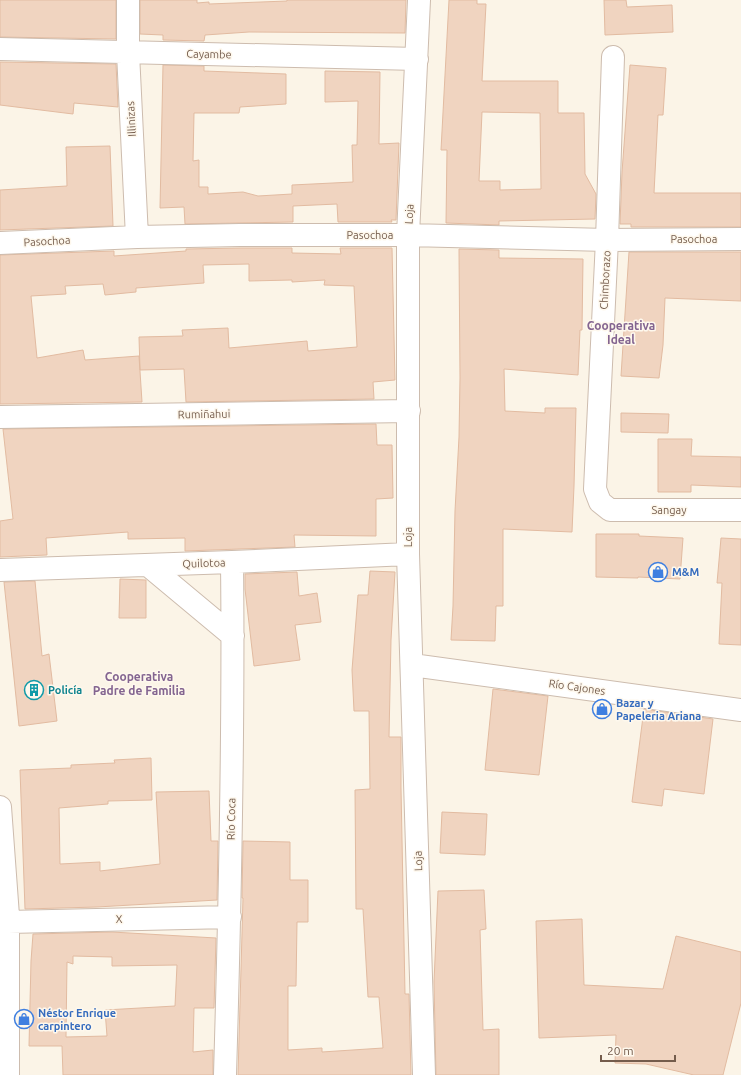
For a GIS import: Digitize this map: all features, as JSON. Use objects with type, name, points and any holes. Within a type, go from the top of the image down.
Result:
[{"type":"street","name":"Illinizas","points":[[128,0],[128,53],[137,237]]},
{"type":"street","name":"Loja","points":[[419,0],[408,235],[408,554],[424,1075]]},
{"type":"street","name":"Cayambe","points":[[0,49],[417,59]]},
{"type":"street","name":"Chimborazo","points":[[600,502],[595,489],[607,240],[613,57]]},
{"type":"street","name":"Pasochoa","points":[[0,243],[137,237],[240,235],[408,235],[607,240],[741,239]]},
{"type":"street","name":"Rumiñahui","points":[[0,417],[409,411]]},
{"type":"street","name":"Sangay","points":[[600,502],[610,510],[741,510]]},
{"type":"street","name":"Quilotoa","points":[[0,570],[149,566],[408,554]]},
{"type":"street","name":"Río Coca","points":[[225,1075],[230,917],[233,636],[232,562]]},
{"type":"street","points":[[149,566],[233,636]]},
{"type":"street","name":"Río Cajones","points":[[412,665],[741,710]]},
{"type":"street","points":[[0,807],[8,922],[8,1075]]},
{"type":"street","name":"X","points":[[8,922],[230,917]]},
{"type":"building","points":[[0,0],[116,0],[116,39],[0,37]]},
{"type":"building","points":[[140,0],[197,0],[197,3],[209,2],[209,4],[287,0],[406,0],[405,33],[249,32],[205,35],[204,41],[163,40],[163,35],[140,34]]},
{"type":"building","points":[[449,0],[477,0],[477,4],[486,4],[482,81],[558,81],[558,113],[584,113],[585,174],[596,194],[595,219],[499,221],[499,225],[446,223],[447,150],[441,150]],"holes":[[[482,112],[540,113],[541,189],[500,190],[500,181],[479,181]]]},
{"type":"building","points":[[604,0],[626,0],[627,7],[672,5],[673,32],[605,35]]},
{"type":"building","points":[[0,62],[116,64],[118,107],[74,103],[73,114],[0,105]]},
{"type":"building","points":[[163,65],[204,66],[204,71],[286,74],[286,104],[240,107],[239,113],[194,113],[193,161],[199,160],[199,187],[208,187],[208,194],[243,192],[258,196],[292,194],[292,185],[353,182],[352,145],[357,145],[358,101],[325,102],[325,71],[380,72],[379,144],[399,143],[396,220],[391,220],[392,222],[338,222],[337,204],[293,206],[293,222],[185,224],[184,207],[160,208]]},
{"type":"building","points":[[630,65],[666,68],[663,115],[658,115],[654,193],[741,193],[741,227],[631,227],[631,224],[620,224],[622,172]]},
{"type":"building","points":[[110,146],[113,226],[0,230],[0,190],[67,186],[66,147]]},
{"type":"building","points":[[292,248],[292,253],[341,254],[340,248],[392,248],[395,380],[373,382],[374,399],[186,402],[184,369],[140,370],[139,337],[183,336],[182,330],[228,328],[229,348],[307,341],[308,351],[357,347],[354,286],[324,285],[325,280],[292,282],[292,280],[249,281],[249,264],[203,265],[204,283],[136,288],[136,292],[105,295],[103,284],[65,286],[66,294],[31,296],[37,358],[83,350],[85,360],[139,356],[142,402],[0,404],[0,255],[114,251],[114,256],[186,251],[186,249]]},
{"type":"building","points":[[459,249],[499,250],[499,258],[583,259],[582,330],[580,330],[578,375],[504,369],[505,411],[545,413],[545,408],[576,408],[574,486],[572,532],[503,529],[503,606],[496,606],[495,641],[451,640],[459,437]]},
{"type":"building","points":[[629,252],[741,252],[741,301],[665,298],[663,345],[659,378],[621,376]]},
{"type":"building","points":[[621,413],[669,414],[668,433],[621,432]]},
{"type":"building","points":[[376,424],[377,445],[392,445],[393,498],[376,499],[376,536],[294,535],[295,547],[185,551],[185,538],[128,539],[128,532],[46,538],[47,555],[0,557],[0,521],[13,519],[3,429]]},
{"type":"building","points":[[658,439],[692,439],[691,456],[741,457],[741,487],[691,485],[691,492],[658,492]]},
{"type":"building","points":[[596,534],[639,534],[639,536],[683,538],[680,579],[596,577]]},
{"type":"building","points":[[721,538],[741,539],[741,645],[719,644],[722,583],[717,583]]},
{"type":"building","points":[[370,571],[395,572],[391,640],[389,737],[401,737],[405,994],[409,994],[411,1075],[238,1075],[243,898],[243,841],[290,842],[290,880],[308,880],[308,922],[297,922],[296,986],[288,986],[288,1050],[322,1048],[322,1052],[383,1048],[379,997],[368,997],[363,909],[356,909],[355,790],[370,789],[369,711],[354,711],[352,670],[358,595],[368,595]]},
{"type":"building","points":[[297,572],[299,596],[317,593],[321,622],[295,625],[300,660],[254,666],[245,589],[245,574]]},
{"type":"building","points":[[120,579],[146,580],[146,618],[119,618]]},
{"type":"building","points":[[35,581],[42,656],[49,654],[57,721],[19,726],[4,582]]},
{"type":"building","points":[[493,689],[548,696],[539,775],[485,770]]},
{"type":"building","points":[[644,709],[713,719],[704,794],[664,789],[662,806],[632,802]]},
{"type":"building","points":[[151,758],[152,800],[108,801],[108,804],[59,808],[60,864],[100,862],[100,871],[160,864],[156,792],[209,791],[211,841],[218,841],[217,900],[97,907],[25,909],[20,770],[71,768],[71,765],[115,763],[114,760]]},
{"type":"building","points":[[442,812],[487,814],[485,855],[440,853]]},
{"type":"building","points":[[484,890],[486,929],[480,930],[483,1030],[499,1029],[499,1075],[436,1075],[434,982],[438,891]]},
{"type":"building","points":[[582,919],[584,985],[663,989],[676,936],[741,952],[741,1003],[723,1075],[694,1075],[646,1064],[615,1063],[616,1035],[539,1038],[536,921]]},
{"type":"building","points":[[112,932],[216,938],[214,1008],[194,1008],[193,1052],[213,1050],[213,1075],[63,1075],[62,1046],[29,1046],[33,934]],"holes":[[[73,956],[112,957],[112,966],[177,965],[175,1006],[105,1010],[107,1036],[66,1037],[67,962],[73,964]]]},
{"type":"place","name":"M&M","points":[[658,572]]},
{"type":"place","name":"Policía","points":[[34,690]]},
{"type":"place","name":"Bazar y Papeleria Ariana","points":[[602,709]]},
{"type":"place","name":"Néstor Enrique carpintero","points":[[24,1019]]},
{"type":"district","name":"Cooperativa Ideal","points":[[621,332]]},
{"type":"district","name":"Cooperativa Padre de Familia","points":[[139,683]]}]
